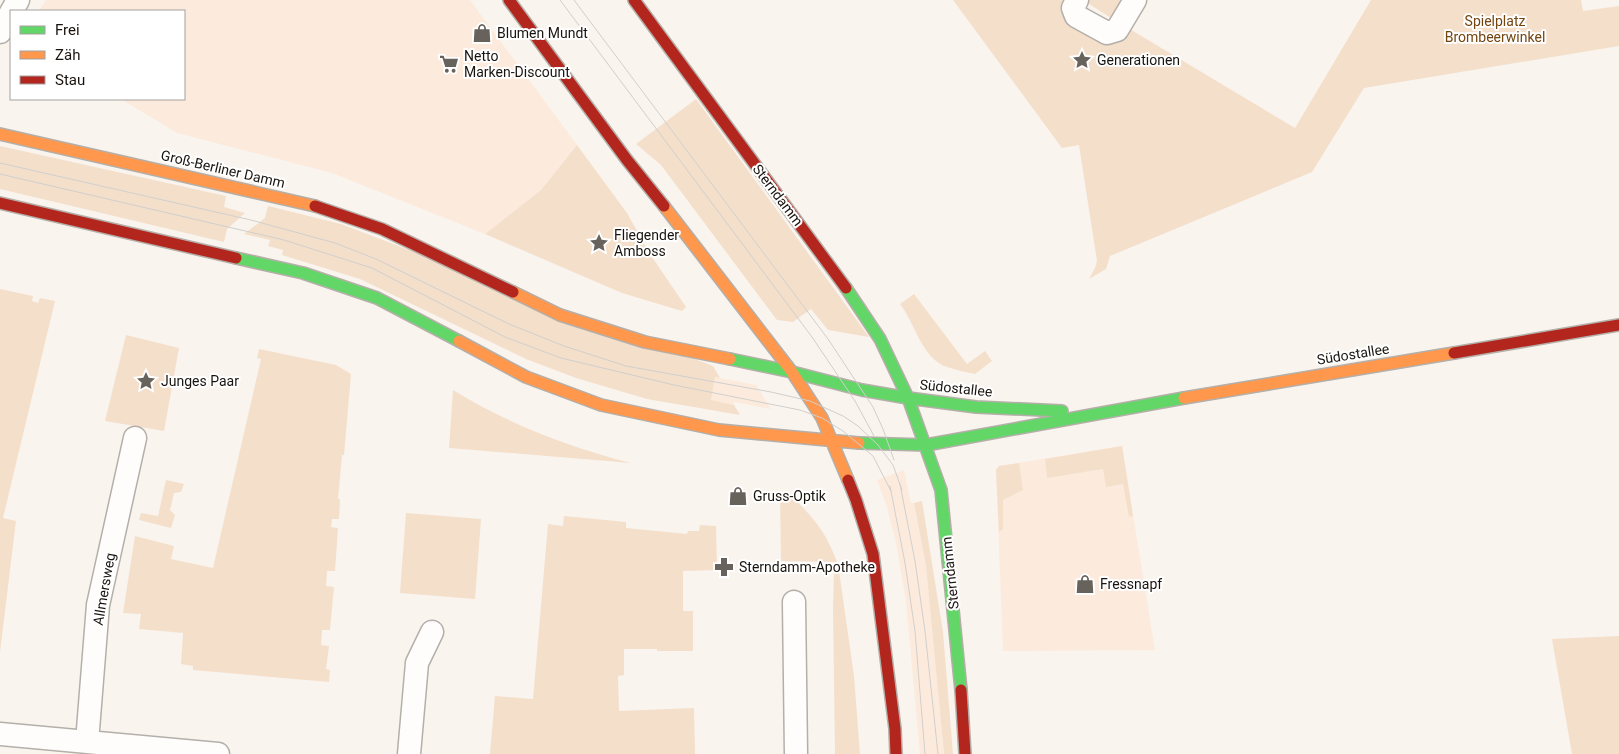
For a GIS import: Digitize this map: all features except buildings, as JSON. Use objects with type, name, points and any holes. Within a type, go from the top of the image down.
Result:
[{"type":"main road","points":[[509,0],[627,160],[693,242],[792,372],[822,418],[856,500],[873,554],[895,729],[896,754]]},
{"type":"main road","name":"Sterndamm","points":[[634,0],[850,293],[880,339],[908,398],[941,490],[961,684],[965,754]]},
{"type":"main road","name":"Groß-Berliner Damm","points":[[0,134],[308,204],[382,229],[560,315],[645,342],[792,372]]},
{"type":"main road","points":[[0,203],[302,273],[377,298],[526,377],[601,405],[719,430],[832,441]]},
{"type":"main road","name":"Südostallee","points":[[832,441],[890,445],[926,445],[1026,428],[1091,414],[1619,325]]},
{"type":"main road","points":[[792,372],[853,388],[908,398]]},
{"type":"main road","name":"Südostallee","points":[[908,398],[976,407],[1091,414]]},
{"type":"street","points":[[1077,0],[1073,8],[1076,16],[1106,33],[1117,30],[1135,0]]},
{"type":"street","points":[[0,32],[10,14]]},
{"type":"street","name":"Allmersweg","points":[[87,742],[98,605],[135,438]]},
{"type":"street","points":[[794,602],[796,754]]},
{"type":"street","points":[[409,754],[417,663],[432,632]]},
{"type":"street","points":[[0,734],[218,754]]},
{"type":"shaded area","points":[[46,0],[470,0],[577,145],[541,190],[485,234],[332,173],[177,133],[123,100],[185,100],[185,10],[40,10]]},
{"type":"shaded area","points":[[715,377],[756,385],[771,409],[734,402],[734,405],[710,401]]},
{"type":"shaded area","points":[[1122,446],[1155,650],[1003,651],[996,470],[999,466]]},
{"type":"shaded area","points":[[904,470],[911,503],[914,503],[926,566],[944,754],[920,754],[906,601],[896,543],[886,504],[877,480]]},
{"type":"green space","name":"Spielplatz Brombeerwinkel","points":[[953,0],[1068,0],[1065,6],[1128,28],[1295,128],[1371,0],[1581,0],[1583,11],[1619,6],[1619,46],[1364,88],[1312,172],[1110,256],[1106,269],[1089,279],[1097,261],[1079,145],[1062,148]]},
{"type":"green space","points":[[1087,0],[1126,0],[1114,18],[1111,18],[1086,2]]},
{"type":"green space","points":[[696,99],[869,337],[828,330],[811,309],[793,322],[777,320],[661,165],[636,144]]},
{"type":"green space","points":[[577,145],[627,213],[650,254],[686,307],[682,311],[622,293],[485,234],[541,190]]},
{"type":"green space","points":[[0,146],[226,196],[224,207],[245,213],[227,229],[224,242],[0,189]]},
{"type":"green space","points":[[268,206],[341,224],[713,366],[720,378],[715,377],[711,400],[734,405],[740,415],[647,399],[576,378],[526,359],[360,279],[282,255],[283,250],[268,246],[270,240],[244,234],[265,218]]},
{"type":"green space","points":[[0,289],[33,296],[32,301],[38,303],[40,298],[55,301],[3,518],[16,521],[0,652]]},
{"type":"green space","points":[[914,294],[967,364],[985,351],[992,361],[975,374],[938,363],[925,349],[900,304]]},
{"type":"green space","points":[[126,335],[179,348],[164,431],[105,421]]},
{"type":"green space","points":[[259,349],[336,365],[351,374],[338,499],[340,499],[339,519],[332,519],[331,527],[338,528],[335,571],[327,571],[326,586],[334,587],[330,630],[322,630],[321,645],[329,646],[326,669],[330,670],[329,682],[193,670],[193,666],[181,664],[183,633],[139,629],[141,614],[123,613],[135,536],[174,546],[171,559],[213,568],[261,359],[257,358]]},
{"type":"green space","points":[[453,390],[517,424],[585,450],[631,463],[449,448]]},
{"type":"green space","points":[[1122,446],[1133,516],[1129,517],[1123,484],[1106,487],[1103,469],[1047,478],[1045,459]]},
{"type":"green space","points":[[1019,463],[1023,490],[1003,500],[1003,529],[999,532],[996,470],[999,466]]},
{"type":"green space","points":[[166,480],[184,484],[181,492],[174,493],[170,510],[175,515],[171,528],[139,520],[141,513],[158,516]]},
{"type":"green space","points":[[786,491],[822,531],[837,562],[781,561],[780,493]]},
{"type":"green space","points":[[922,501],[943,632],[953,754],[944,754],[926,566],[914,503]]},
{"type":"green space","points":[[406,513],[481,519],[475,599],[400,593]]},
{"type":"green space","points":[[564,516],[626,522],[626,528],[687,534],[688,531],[699,531],[700,525],[716,526],[717,570],[683,571],[683,611],[693,611],[693,651],[624,649],[624,675],[618,676],[619,711],[694,708],[695,754],[490,754],[495,696],[533,699],[548,524],[563,526]]},
{"type":"green space","points":[[839,571],[854,676],[860,754],[835,754],[833,607],[834,573]]},
{"type":"green space","points":[[1619,636],[1619,754],[1572,754],[1552,639]]},
{"type":"tram line","points":[[560,0],[812,337],[855,401],[874,436]]},
{"type":"tram line","points":[[574,0],[828,339],[873,407],[894,460]]},
{"type":"tram line","points":[[0,163],[251,220],[335,243],[376,259],[509,324],[564,346],[626,366],[771,392],[810,401],[843,416],[858,426],[878,445],[893,465],[902,490]]},
{"type":"tram line","points":[[0,174],[284,240],[372,268],[505,337],[561,358],[674,385],[800,410],[822,418],[843,431],[873,456],[891,491]]},
{"type":"tram line","points":[[900,484],[915,561],[925,631],[938,754]]},
{"type":"tram line","points":[[890,486],[905,563],[915,631],[925,754]]},
{"type":"traffic: fast","points":[[236,258],[303,273],[377,298],[459,341]]},
{"type":"traffic: fast","points":[[846,288],[880,339],[908,398],[941,490],[961,690]]},
{"type":"traffic: fast","points":[[730,359],[792,372],[862,390],[908,398],[976,407],[1062,411]]},
{"type":"traffic: fast","points":[[859,443],[926,445],[1184,398]]},
{"type":"traffic: slow","points":[[0,134],[315,206]]},
{"type":"traffic: slow","points":[[664,206],[792,372],[822,418],[848,480]]},
{"type":"traffic: slow","points":[[513,292],[560,315],[645,342],[730,359]]},
{"type":"traffic: slow","points":[[459,341],[526,377],[601,405],[719,430],[859,443]]},
{"type":"traffic: slow","points":[[1184,398],[1454,353]]},
{"type":"traffic: jam","points":[[509,0],[627,160],[664,206]]},
{"type":"traffic: jam","points":[[634,0],[846,288]]},
{"type":"traffic: jam","points":[[0,203],[236,258]]},
{"type":"traffic: jam","points":[[315,206],[382,229],[513,292]]},
{"type":"traffic: jam","points":[[1454,353],[1619,325]]},
{"type":"traffic: jam","points":[[848,480],[873,554],[895,729],[896,754]]},
{"type":"traffic: jam","points":[[961,690],[965,754]]},
{"type":"place","name":"Blumen Mundt","points":[[482,33]]},
{"type":"place","name":"Generationen","points":[[1082,60]]},
{"type":"place","name":"Netto Marken-Discount","points":[[449,64]]},
{"type":"place","name":"Fliegender Amboss","points":[[599,243]]},
{"type":"place","name":"Junges Paar","points":[[146,381]]},
{"type":"place","name":"Gruss-Optik","points":[[738,496]]},
{"type":"place","name":"Sterndamm-Apotheke","points":[[724,567]]},
{"type":"place","name":"Fressnapf","points":[[1085,584]]}]
